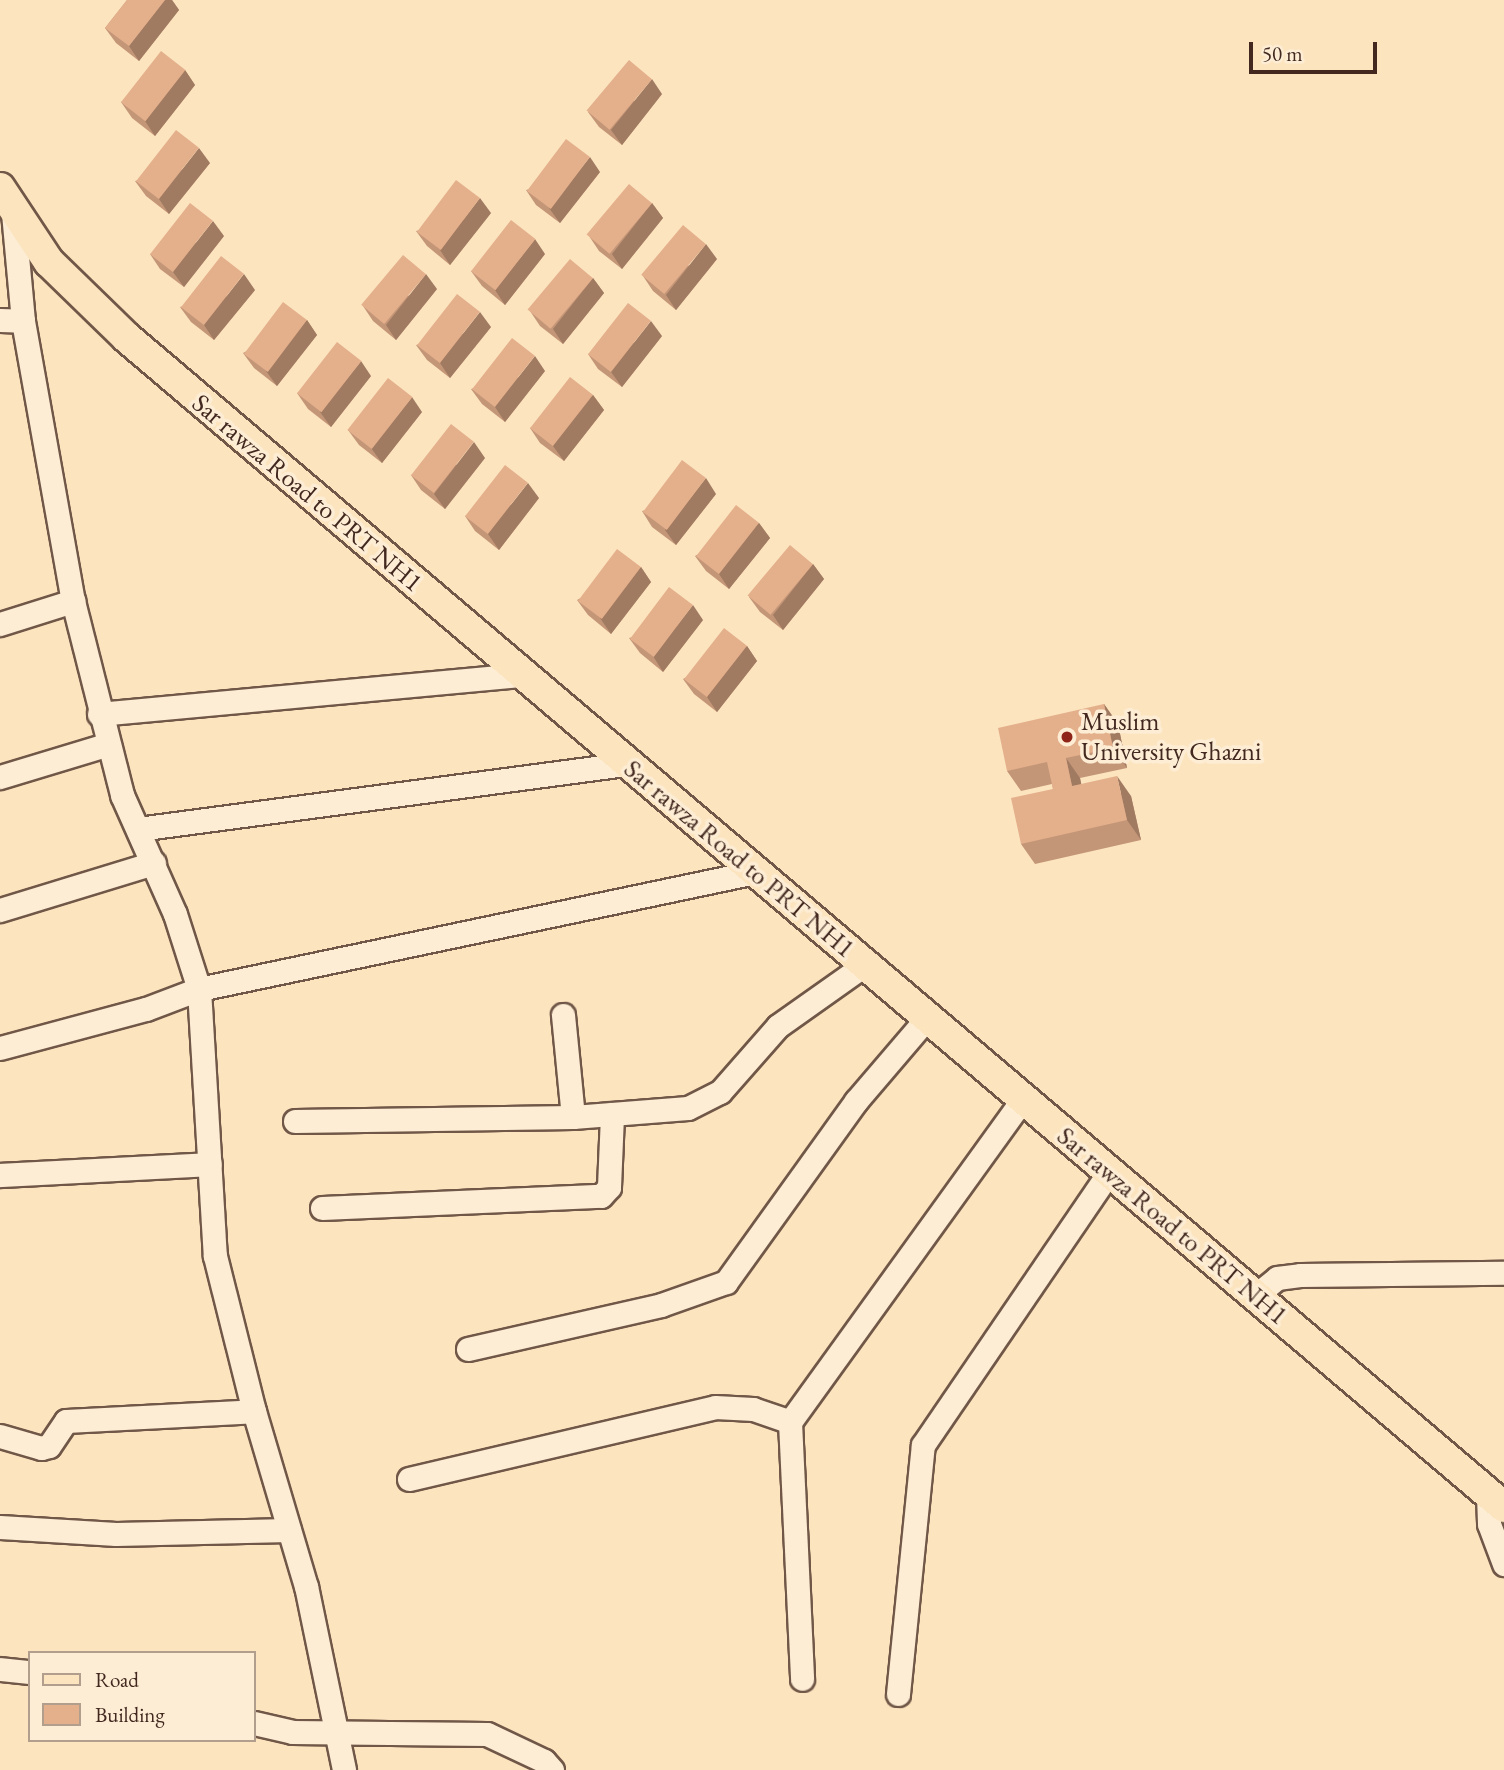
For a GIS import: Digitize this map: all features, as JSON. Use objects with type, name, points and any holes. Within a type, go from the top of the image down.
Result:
[{"type":"main road","name":"Sar rawza Road to PRT NH1","points":[[6,201],[49,262],[125,337],[1496,1500]]},
{"type":"street","points":[[6,201],[23,321],[74,601],[106,745],[154,863],[199,989],[215,1256],[254,1411],[289,1530],[344,1770]]},
{"type":"street","points":[[0,320],[23,321]]},
{"type":"street","points":[[0,624],[74,601]]},
{"type":"street","points":[[99,714],[522,675]]},
{"type":"street","points":[[0,778],[106,745]]},
{"type":"street","points":[[138,829],[627,764]]},
{"type":"street","points":[[0,910],[154,863]]},
{"type":"street","points":[[0,1048],[146,1009],[199,989],[755,872]]},
{"type":"street","points":[[295,1121],[573,1117],[688,1108],[708,1102],[778,1026],[864,965]]},
{"type":"street","points":[[563,1015],[573,1117]]},
{"type":"street","points":[[468,1349],[672,1303],[726,1282],[856,1101],[927,1018]]},
{"type":"street","points":[[802,1678],[790,1422],[1023,1099]]},
{"type":"street","points":[[322,1208],[601,1196],[609,1187],[612,1114]]},
{"type":"street","points":[[0,1175],[210,1164]]},
{"type":"street","points":[[898,1694],[923,1445],[1109,1172]]},
{"type":"street","points":[[1255,1296],[1277,1278],[1300,1275],[1504,1273]]},
{"type":"street","points":[[409,1479],[715,1407],[753,1409],[790,1422]]},
{"type":"street","points":[[0,1436],[41,1448],[49,1446],[60,1424],[66,1422],[254,1411]]},
{"type":"street","points":[[1496,1500],[1489,1524],[1504,1564]]},
{"type":"street","points":[[0,1527],[116,1535],[289,1530]]},
{"type":"street","points":[[0,1670],[28,1672]]},
{"type":"street","points":[[256,1723],[292,1732],[487,1734],[552,1770]]},
{"type":"building","points":[[127,0],[165,0],[129,46],[105,28]]},
{"type":"building","points":[[161,51],[185,70],[145,121],[121,102]]},
{"type":"building","points":[[629,60],[652,79],[610,130],[587,111]]},
{"type":"building","points":[[176,130],[199,148],[159,199],[136,181]]},
{"type":"building","points":[[566,139],[590,157],[551,209],[527,191]]},
{"type":"building","points":[[456,180],[480,198],[441,250],[417,232]]},
{"type":"building","points":[[629,184],[652,203],[610,254],[587,235]]},
{"type":"building","points":[[190,203],[213,221],[173,272],[150,254]]},
{"type":"building","points":[[511,220],[535,239],[495,290],[471,271]]},
{"type":"building","points":[[683,225],[706,244],[664,294],[641,275]]},
{"type":"building","points":[[403,255],[426,274],[384,324],[361,305]]},
{"type":"building","points":[[221,256],[244,274],[204,325],[181,307]]},
{"type":"building","points":[[570,259],[593,278],[551,329],[528,310]]},
{"type":"building","points":[[457,294],[480,312],[440,363],[417,345]]},
{"type":"building","points":[[283,302],[307,320],[268,372],[244,354]]},
{"type":"building","points":[[628,303],[651,321],[611,372],[588,354]]},
{"type":"building","points":[[512,338],[535,356],[495,407],[472,389]]},
{"type":"building","points":[[337,342],[361,361],[321,412],[297,393]]},
{"type":"building","points":[[570,377],[593,395],[553,446],[530,428]]},
{"type":"building","points":[[388,378],[412,397],[372,449],[347,430]]},
{"type":"building","points":[[451,424],[474,442],[434,493],[411,475]]},
{"type":"building","points":[[682,460],[706,478],[667,530],[643,512]]},
{"type":"building","points":[[505,465],[528,483],[488,534],[465,516]]},
{"type":"building","points":[[736,505],[759,523],[719,574],[696,556]]},
{"type":"building","points":[[790,545],[813,564],[771,615],[748,596]]},
{"type":"building","points":[[617,549],[641,567],[602,619],[578,601]]},
{"type":"building","points":[[669,587],[693,605],[654,657],[630,639]]},
{"type":"building","points":[[724,628],[747,646],[707,697],[684,679]]},
{"type":"building","points":[[1104,704],[1113,748],[1066,758],[1072,786],[1117,776],[1127,820],[1021,844],[1011,798],[1053,789],[1047,762],[1007,771],[998,728]]},
{"type":"place","name":"Muslim University Ghazni","points":[[1067,737]]}]
